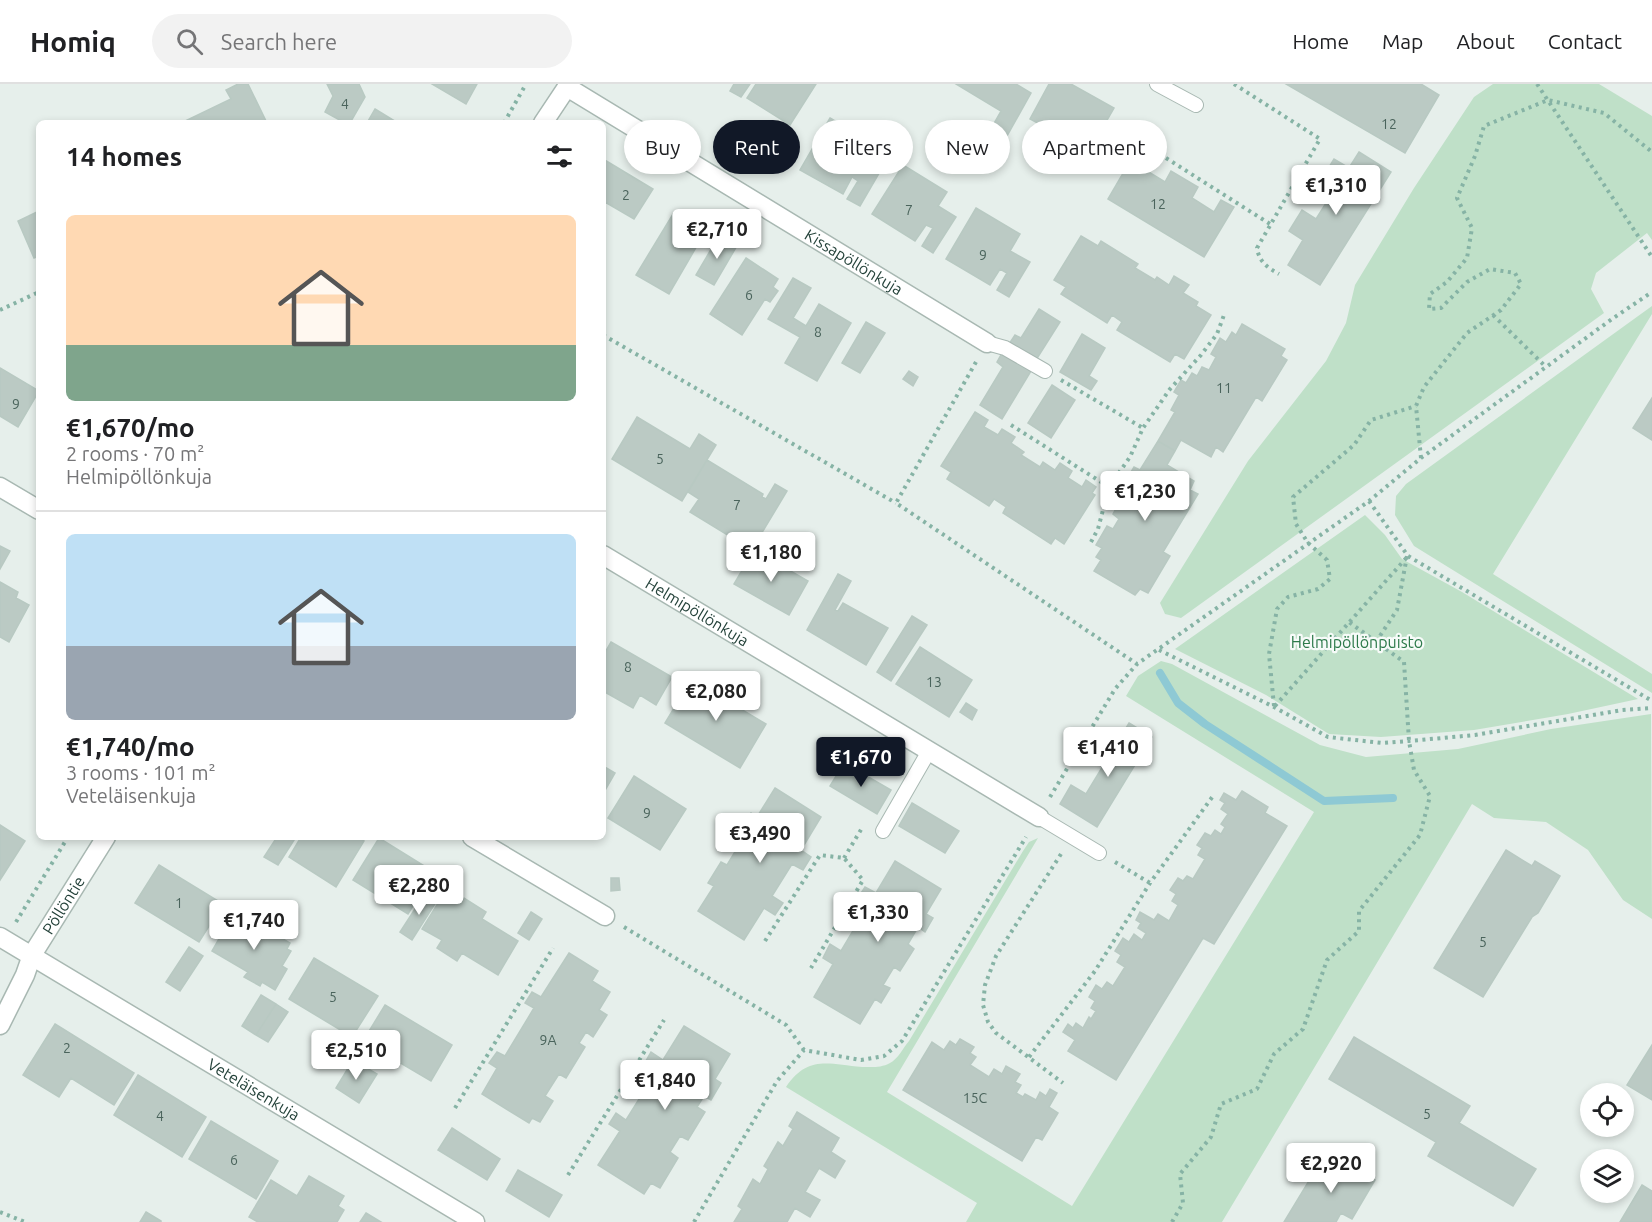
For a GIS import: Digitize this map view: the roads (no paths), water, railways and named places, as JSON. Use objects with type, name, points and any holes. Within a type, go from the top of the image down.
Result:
[{"type":"street","points":[[545,120],[568,85]]},
{"type":"street","name":"Kissapöllönkuja","points":[[568,85],[987,343]]},
{"type":"street","points":[[0,487],[36,508]]},
{"type":"street","name":"Helmipöllönkuja","points":[[606,557],[1039,817]]},
{"type":"street","name":"Pöllöntie","points":[[0,1024],[25,975],[32,955],[104,840]]},
{"type":"street","points":[[477,840],[605,916]]},
{"type":"street","name":"Veteläisenkuja","points":[[2,939],[475,1222]]},
{"type":"street","name":"Pöllöntie","points":[[0,1001],[25,975]]},
{"type":"lane","points":[[1157,84],[1196,105]]},
{"type":"lane","points":[[987,343],[1005,348],[1045,371]]},
{"type":"lane","points":[[883,831],[929,751]]},
{"type":"lane","points":[[1039,817],[1099,853]]},
{"type":"waterway","points":[[1160,673],[1178,703],[1205,724],[1324,801],[1393,798]]},
{"type":"park label","name":"Helmipöllönpuisto","points":[[1357,642]]}]
